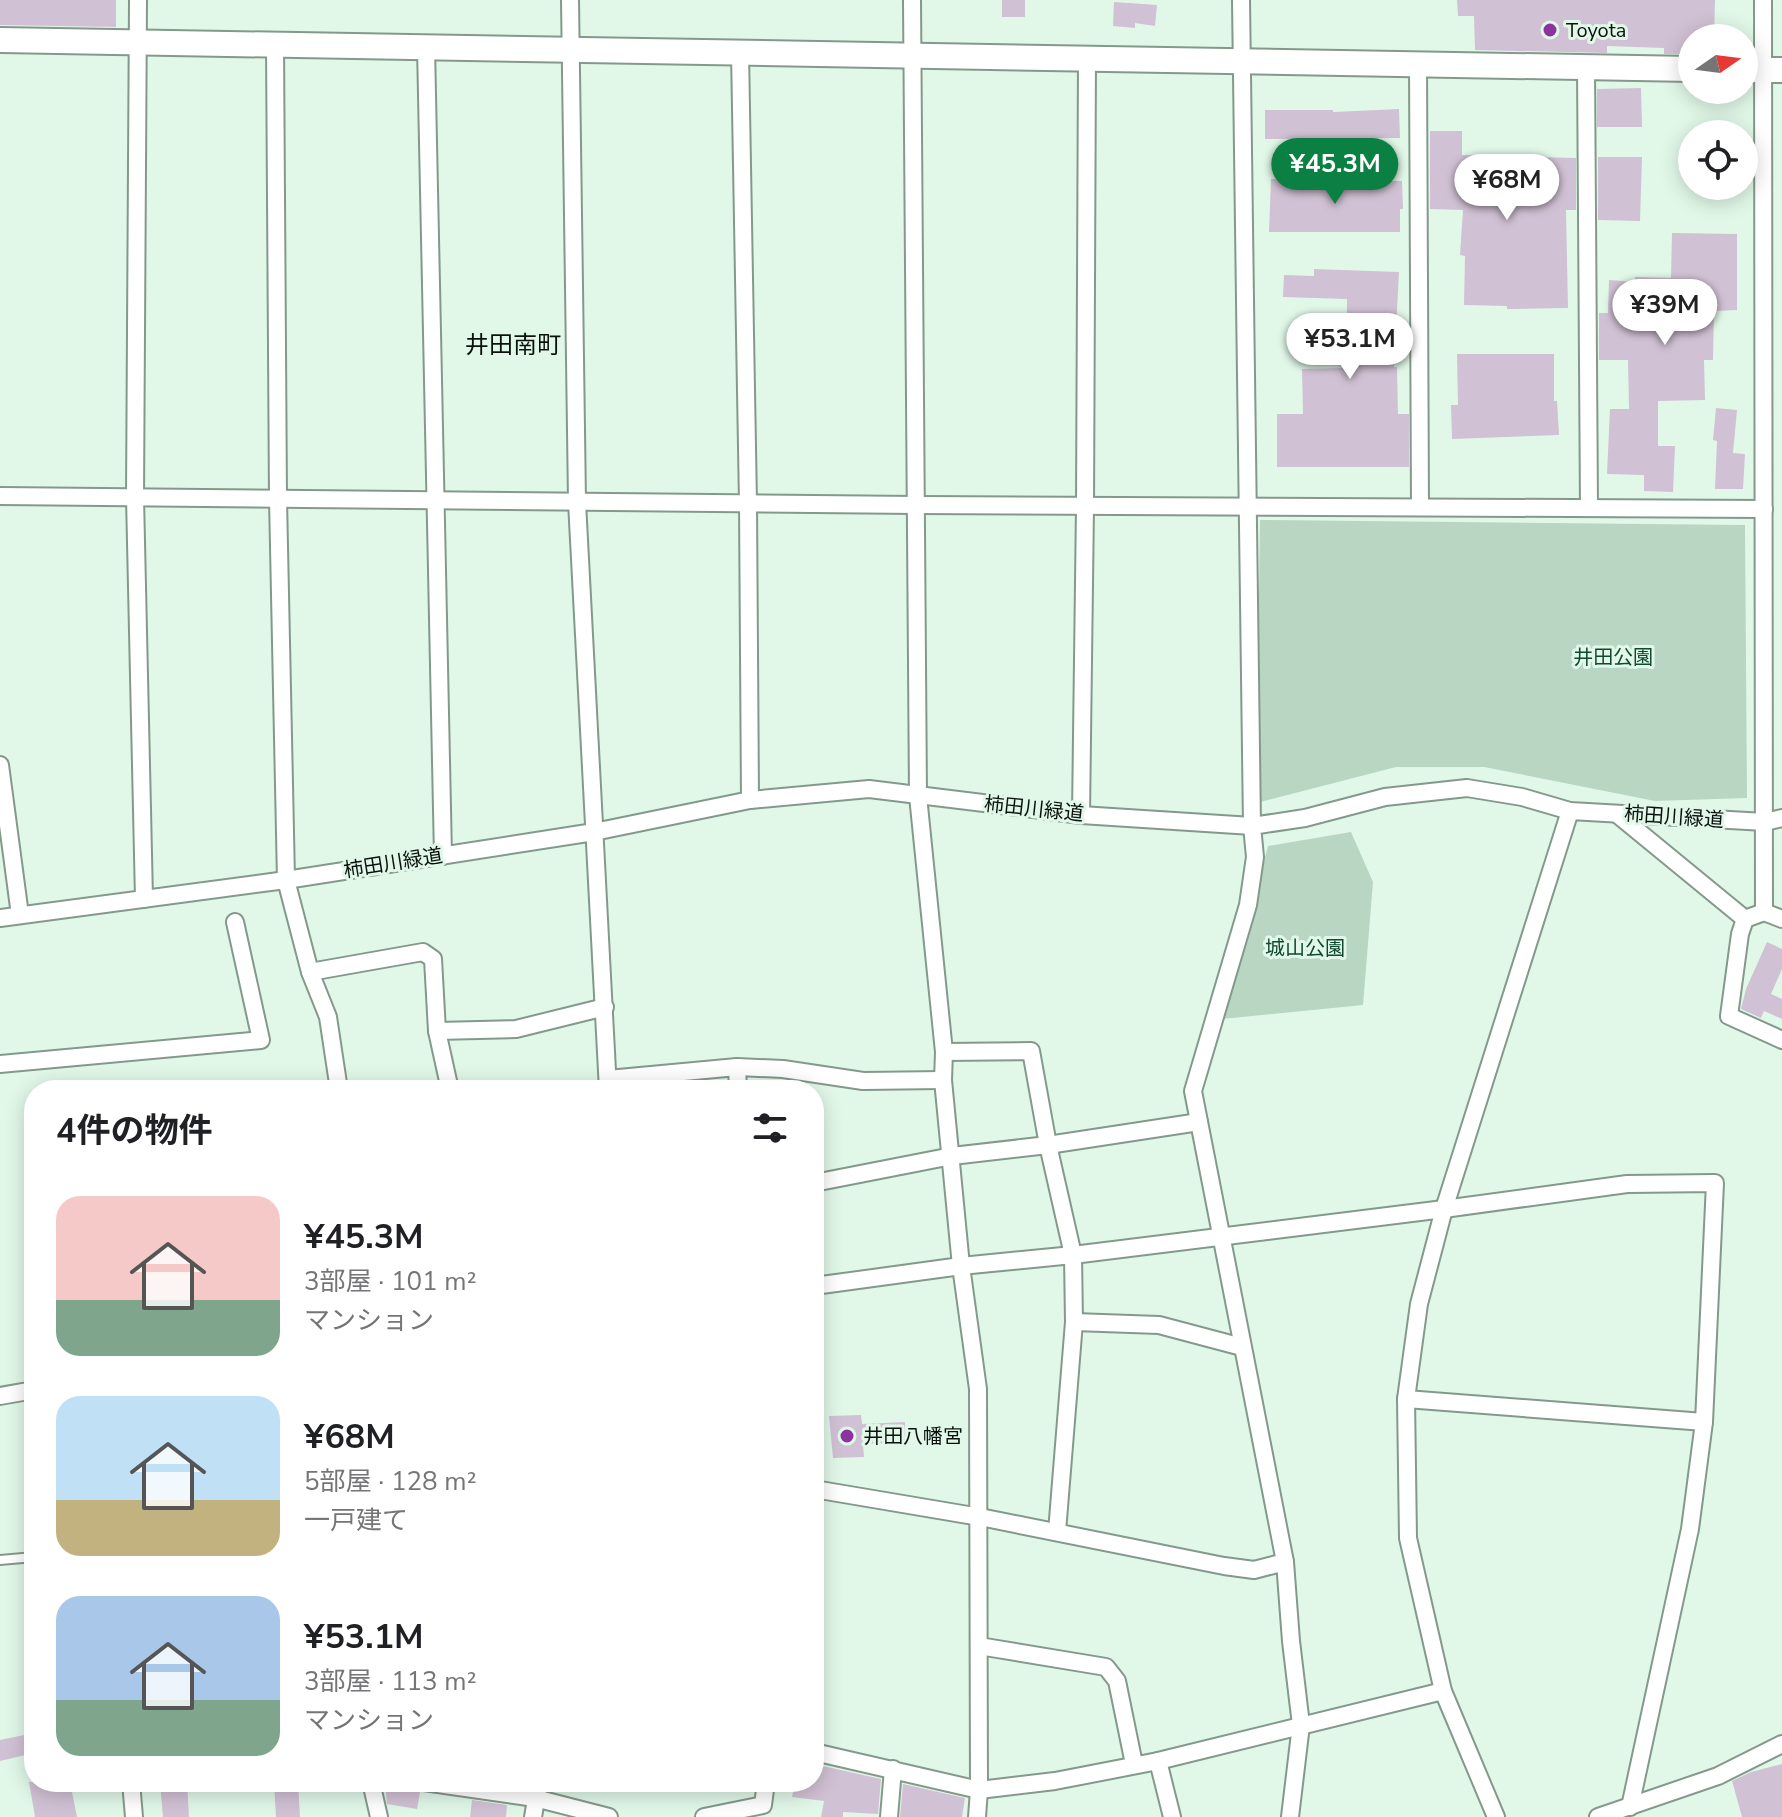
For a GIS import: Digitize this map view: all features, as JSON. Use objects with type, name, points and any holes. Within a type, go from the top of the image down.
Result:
[{"type":"street","points":[[0,918],[144,899],[135,497],[138,0]]},
{"type":"street","points":[[570,0],[577,502],[608,1080]]},
{"type":"street","points":[[912,0],[918,796],[944,1052],[943,1080],[961,1266],[978,1389],[977,1817]]},
{"type":"street","points":[[1241,0],[1252,826],[1255,857],[1248,905],[1193,1091],[1285,1562],[1301,1725],[1290,1817]]},
{"type":"street","points":[[1763,0],[1764,509],[1774,820],[1774,854],[1764,912]]},
{"type":"street","points":[[0,40],[1678,69]]},
{"type":"street","points":[[275,45],[278,499],[286,880],[310,972],[328,1017],[337,1080]]},
{"type":"street","points":[[426,47],[443,856]]},
{"type":"street","points":[[740,52],[750,800]]},
{"type":"street","points":[[1081,815],[1087,58]]},
{"type":"street","points":[[1418,64],[1420,507]]},
{"type":"street","points":[[1586,67],[1589,508]]},
{"type":"street","points":[[1764,431],[1782,431]]},
{"type":"street","points":[[0,496],[1764,509]]},
{"type":"street","points":[[0,765],[20,915]]},
{"type":"street","name":"柿田川緑道","points":[[144,899],[594,832],[750,800],[869,789],[1081,815],[1252,826],[1305,818],[1385,797],[1467,788],[1522,797],[1570,811],[1662,818],[1774,820]]},
{"type":"street","points":[[1496,1817],[1443,1691],[1408,1538],[1406,1399],[1419,1304],[1444,1209],[1570,811]]},
{"type":"street","points":[[1616,813],[1745,919]]},
{"type":"street","points":[[1745,919],[1764,912],[1782,919]]},
{"type":"street","points":[[1745,919],[1740,934],[1729,1016],[1782,1040]]},
{"type":"street","points":[[0,1064],[261,1040],[235,922]]},
{"type":"street","points":[[310,972],[423,952],[433,959],[437,1031],[448,1080]]},
{"type":"street","points":[[437,1031],[516,1029],[605,1007]]},
{"type":"street","points":[[944,1052],[1031,1051],[1073,1255],[1074,1322],[1057,1532]]},
{"type":"street","points":[[638,1080],[737,1067],[783,1069],[863,1081],[943,1080]]},
{"type":"street","points":[[737,1067],[738,1080]]},
{"type":"street","points":[[824,1181],[952,1156],[1199,1122]]},
{"type":"street","points":[[824,1285],[1627,1184],[1715,1183],[1704,1422],[1690,1529],[1630,1807]]},
{"type":"street","points":[[1074,1322],[1159,1325],[1242,1347]]},
{"type":"street","points":[[0,1396],[24,1392]]},
{"type":"street","points":[[1406,1399],[1704,1422]]},
{"type":"street","points":[[824,1491],[980,1517],[1224,1566],[1254,1570],[1285,1562]]},
{"type":"street","points":[[979,1646],[1106,1667],[1117,1681],[1134,1764]]},
{"type":"street","points":[[824,1754],[979,1790],[1055,1781],[1158,1761],[1443,1691]]},
{"type":"street","points":[[1598,1817],[1718,1776],[1782,1744]]},
{"type":"street","points":[[1158,1761],[1172,1817]]},
{"type":"street","points":[[889,1817],[893,1769]]},
{"type":"street","points":[[132,1792],[134,1817]]},
{"type":"street","points":[[373,1792],[379,1817]]},
{"type":"street","points":[[533,1817],[537,1792]]},
{"type":"street","points":[[542,1792],[609,1817]]},
{"type":"street","points":[[704,1817],[763,1805],[765,1792]]},
{"type":"lane","points":[[0,1560],[24,1558]]},
{"type":"green space","name":"井田公園","points":[[1260,520],[1745,525],[1747,798],[1655,801],[1484,767],[1396,767],[1256,803]]},
{"type":"green space","name":"城山公園","points":[[1351,832],[1373,882],[1363,1005],[1222,1019],[1268,846]]},
{"type":"building","points":[[0,0],[116,0],[116,27],[0,25]]},
{"type":"building","points":[[1002,0],[1025,0],[1025,17],[1002,17]]},
{"type":"building","points":[[1457,0],[1715,0],[1714,24],[1678,24],[1678,54],[1664,54],[1664,48],[1607,46],[1607,53],[1475,50],[1474,16],[1458,16]]},
{"type":"building","points":[[1114,2],[1157,5],[1155,26],[1135,23],[1135,28],[1113,26]]},
{"type":"building","points":[[1641,88],[1642,127],[1597,127],[1597,89]]},
{"type":"building","points":[[1399,109],[1400,138],[1265,139],[1265,110],[1333,112]]},
{"type":"building","points":[[1430,131],[1462,131],[1462,155],[1576,158],[1576,210],[1566,210],[1568,308],[1507,309],[1507,306],[1464,305],[1465,256],[1460,255],[1463,210],[1430,209]]},
{"type":"building","points":[[1598,157],[1642,157],[1640,221],[1598,220]]},
{"type":"building","points":[[1271,179],[1402,181],[1400,232],[1269,232]]},
{"type":"building","points":[[1672,233],[1737,234],[1737,310],[1714,313],[1713,360],[1704,360],[1705,400],[1658,401],[1658,446],[1675,446],[1673,492],[1644,491],[1644,475],[1607,474],[1610,409],[1629,409],[1628,360],[1599,360],[1599,313],[1608,313],[1609,280],[1635,282],[1635,277],[1671,278]]},
{"type":"building","points":[[1314,269],[1399,272],[1394,367],[1397,367],[1398,414],[1409,414],[1409,467],[1277,467],[1277,414],[1303,414],[1302,369],[1346,368],[1347,299],[1283,297],[1284,275],[1314,276]]},
{"type":"building","points":[[1457,354],[1554,354],[1554,401],[1557,401],[1559,435],[1452,439],[1451,405],[1458,405]]},
{"type":"building","points":[[1716,408],[1737,410],[1733,453],[1745,454],[1743,489],[1715,489],[1717,441],[1713,440]]},
{"type":"building","points":[[1767,942],[1782,949],[1782,969],[1771,994],[1782,999],[1782,1019],[1764,1011],[1761,1018],[1741,1009],[1746,989]]},
{"type":"building","name":"井田八幡宮","points":[[861,1415],[862,1424],[905,1422],[905,1443],[863,1444],[864,1457],[833,1458],[829,1416]]},
{"type":"building","points":[[24,1735],[24,1755],[0,1761],[0,1740]]},
{"type":"building","points":[[1782,1764],[1782,1817],[1742,1817],[1732,1781],[1751,1772]]},
{"type":"building","points":[[824,1766],[881,1779],[878,1814],[843,1812],[843,1817],[821,1817],[824,1801],[792,1797],[793,1792],[824,1792]]},
{"type":"building","points":[[903,1784],[965,1798],[962,1817],[900,1817]]},
{"type":"building","points":[[31,1792],[72,1792],[77,1817],[35,1817]]},
{"type":"building","points":[[161,1792],[188,1792],[189,1817],[163,1817]]},
{"type":"building","points":[[275,1792],[299,1792],[300,1817],[276,1817]]},
{"type":"building","points":[[386,1792],[420,1792],[417,1809],[387,1804]]},
{"type":"building","points":[[472,1800],[507,1805],[506,1817],[470,1817]]},
{"type":"place","name":"Toyota","points":[[1550,30]]},
{"type":"place","name":"井田八幡宮","points":[[847,1436]]},
{"type":"district","name":"井田南町","points":[[513,345]]}]
